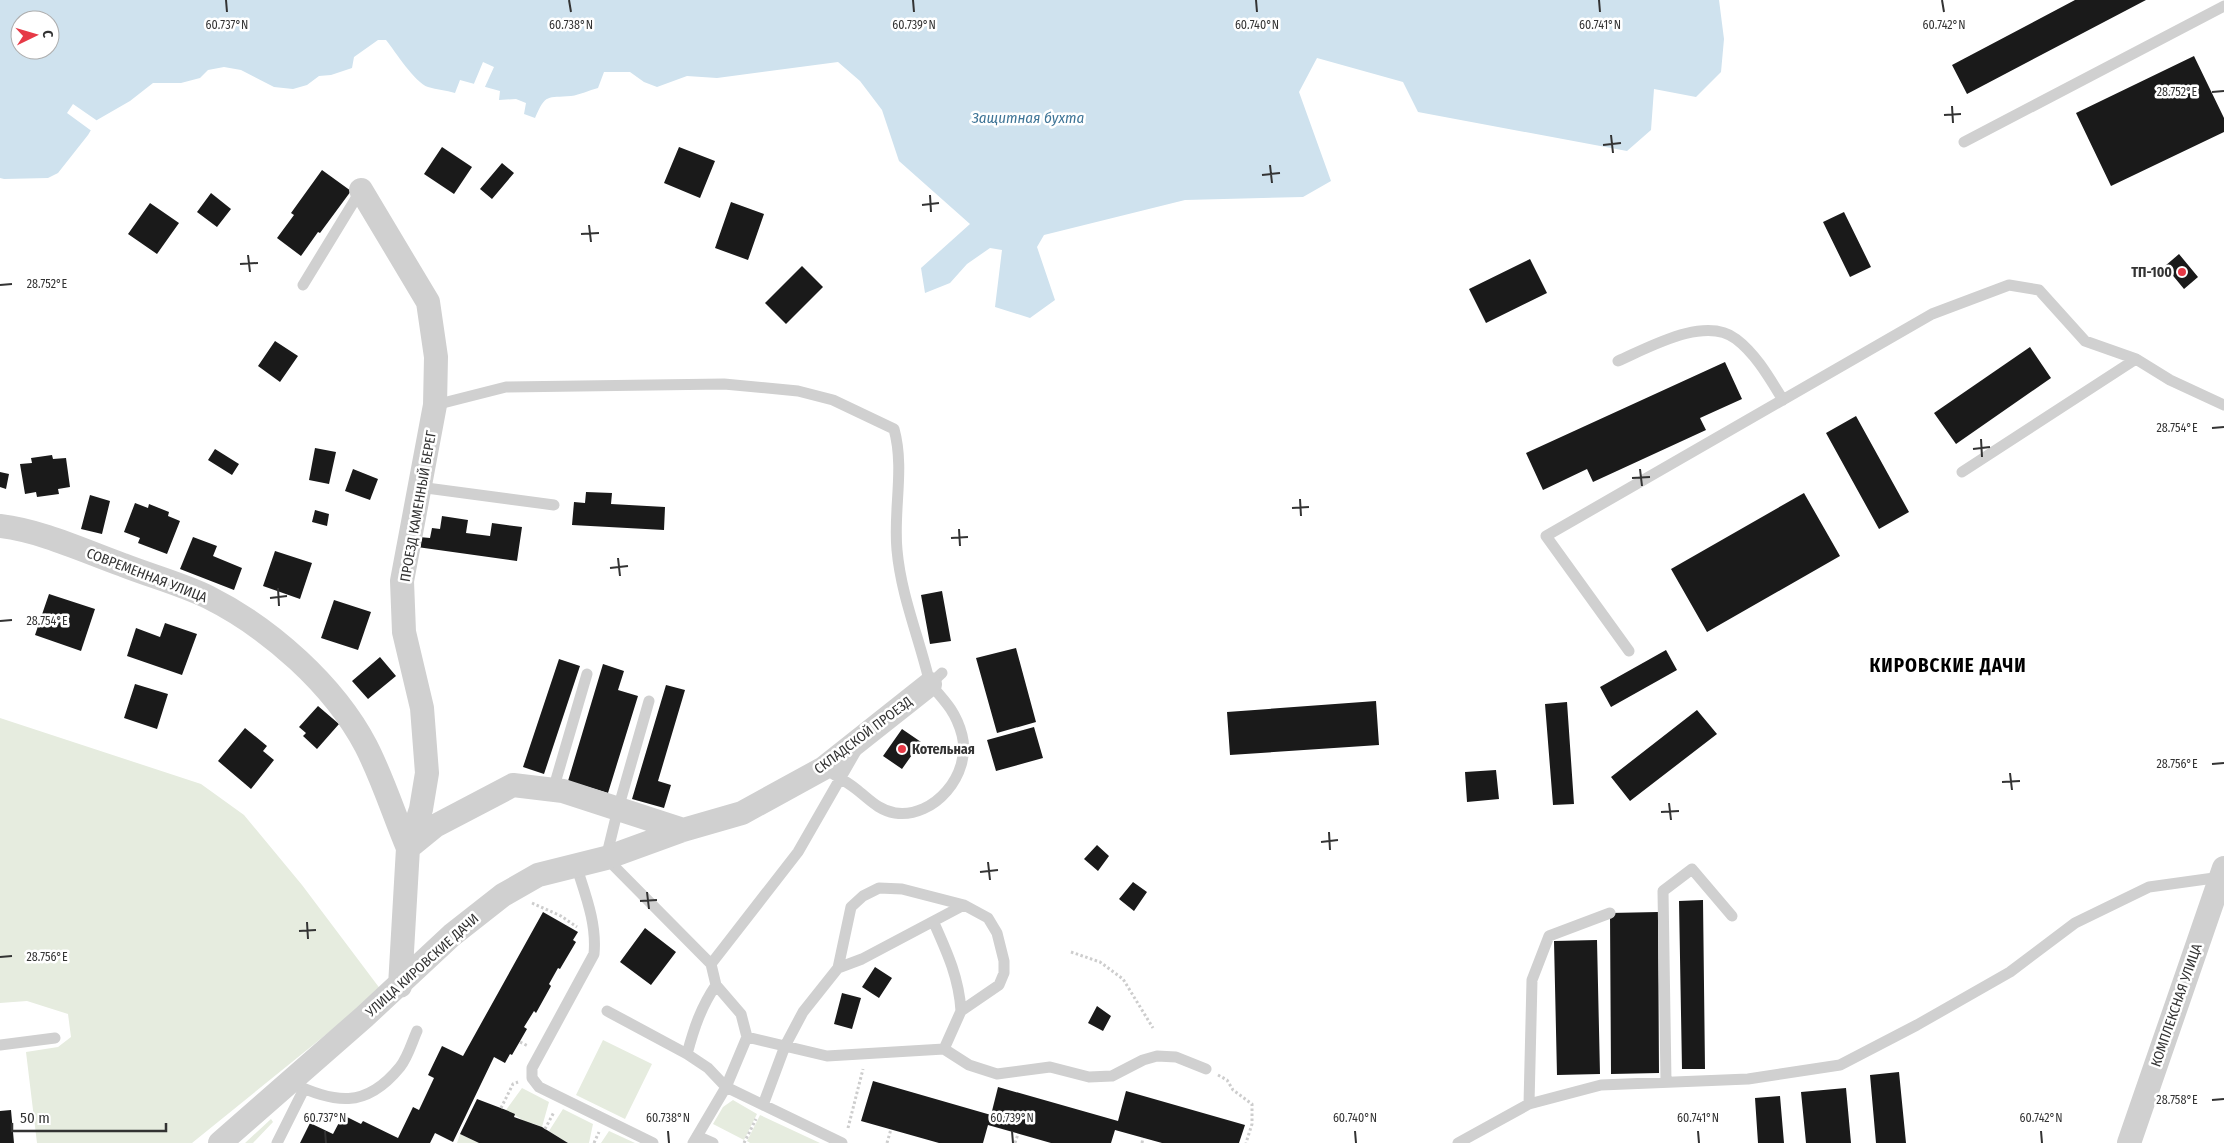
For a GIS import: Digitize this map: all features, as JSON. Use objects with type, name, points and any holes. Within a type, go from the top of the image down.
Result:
[{"type":"street","name":"ПРОЕЗД КАМЕННЫЙ БЕРЕГ","points":[[360,190],[428,302],[436,357],[435,405],[402,581],[404,632],[422,708],[427,773],[421,809],[408,848],[400,986]]},
{"type":"street","name":"СОВРЕМЕННАЯ УЛИЦА","points":[[0,526],[40,535],[208,597],[241,616],[305,665],[326,687],[365,745],[378,770],[408,848]]},
{"type":"street","name":"СКЛАДСКОЙ ПРОЕЗД","points":[[682,830],[742,814],[832,773],[864,737],[936,678]]},
{"type":"street","points":[[408,848],[435,826],[513,785],[553,790],[682,830]]},
{"type":"street","name":"УЛИЦА КИРОВСКИЕ ДАЧИ","points":[[220,1143],[296,1086],[452,935],[506,894],[538,875],[606,858],[682,830]]},
{"type":"street","name":"КОМПЛЕКСНАЯ УЛИЦА","points":[[2129,1143],[2223,874]]},
{"type":"lane","points":[[1964,142],[2224,6]]},
{"type":"lane","points":[[303,285],[360,190]]},
{"type":"lane","points":[[1629,651],[1546,536],[1932,314],[2009,285],[2039,290],[2085,341],[2136,359],[2170,380],[2224,405]]},
{"type":"lane","points":[[1618,362],[1674,336],[1707,329],[1736,338],[1765,372],[1783,400]]},
{"type":"lane","points":[[1962,472],[2136,359]]},
{"type":"lane","points":[[435,405],[506,387],[724,384],[798,391],[833,400],[894,429],[899,446],[897,551],[936,678],[954,711],[962,737],[963,754],[946,792],[933,806],[916,813],[895,812],[879,808],[832,773],[798,852],[711,964]]},
{"type":"lane","points":[[420,487],[554,505]]},
{"type":"lane","points":[[553,790],[587,674]]},
{"type":"lane","points":[[649,701],[606,858],[711,964],[716,985],[741,1014],[747,1037],[726,1087],[695,1139],[713,1143]]},
{"type":"lane","points":[[576,864],[591,914],[595,939],[594,954],[589,967],[532,1068],[532,1078],[538,1086],[653,1143]]},
{"type":"lane","points":[[1666,1081],[1663,891],[1692,869],[1732,916]]},
{"type":"lane","points":[[1458,1143],[1529,1104],[1601,1085],[1748,1078],[1840,1065],[1917,1025],[2010,972],[2075,923],[2149,887],[2223,874]]},
{"type":"lane","points":[[763,1105],[785,1046],[803,1012],[838,968],[851,907],[863,896],[879,888],[902,889],[964,905],[988,918],[997,933],[1004,961],[1004,973],[1000,984],[961,1011]]},
{"type":"lane","points":[[838,968],[862,959],[899,938],[934,923],[964,905]]},
{"type":"lane","points":[[1529,1104],[1532,980],[1548,936],[1610,913]]},
{"type":"lane","points":[[934,923],[953,964],[960,989],[961,1011],[944,1049]]},
{"type":"lane","points":[[687,1054],[694,1026],[704,1003],[716,985]]},
{"type":"lane","points":[[607,1011],[687,1054],[708,1068],[726,1087],[763,1105],[844,1138]]},
{"type":"lane","points":[[276,1143],[296,1086],[319,1096],[348,1100],[372,1094],[401,1066],[417,1032]]},
{"type":"lane","points":[[747,1037],[826,1056],[944,1049],[969,1065],[997,1074],[1050,1068],[1089,1077],[1112,1076],[1143,1060],[1158,1056],[1176,1057],[1206,1069]]},
{"type":"lane","points":[[0,1045],[55,1038]]},
{"type":"path","points":[[506,894],[561,916],[595,939]]},
{"type":"path","points":[[1071,952],[1100,962],[1123,980],[1153,1028]]},
{"type":"path","points":[[844,1138],[867,1054]]},
{"type":"path","points":[[1206,1069],[1227,1080],[1233,1090],[1252,1104],[1252,1124],[1246,1143]]},
{"type":"path","points":[[501,1108],[513,1084],[532,1078]]},
{"type":"path","points":[[744,1143],[763,1105]]},
{"type":"path","points":[[887,1143],[891,1130]]},
{"type":"path","points":[[1015,1143],[1018,1134]]},
{"type":"path","points":[[1142,1143],[1143,1138]]},
{"type":"shaded area","points":[[0,718],[201,784],[244,815],[302,885],[381,990],[192,1143],[37,1143],[26,1052],[58,1047],[71,1037],[68,1014],[27,1001],[0,1003]]},
{"type":"shaded area","points":[[603,1040],[652,1064],[625,1119],[576,1095]]},
{"type":"shaded area","points":[[522,1088],[549,1102],[542,1127],[532,1123],[531,1125],[506,1110]]},
{"type":"shaded area","points":[[733,1100],[757,1114],[744,1140],[713,1124],[723,1107]]},
{"type":"shaded area","points":[[563,1109],[593,1124],[589,1143],[568,1143],[549,1131]]},
{"type":"shaded area","points":[[760,1115],[820,1143],[750,1143],[747,1141]]},
{"type":"shaded area","points":[[271,1119],[273,1122],[253,1143],[245,1143]]},
{"type":"shaded area","points":[[609,1131],[635,1143],[601,1143]]},
{"type":"shaded area","points":[[460,1134],[479,1143],[457,1143]]},
{"type":"water","name":"Защитная бухта","points":[[0,0],[1719,0],[1724,39],[1721,72],[1696,97],[1654,89],[1651,130],[1627,151],[1418,112],[1403,82],[1317,58],[1299,92],[1331,181],[1303,197],[1185,200],[1044,235],[1037,247],[1055,300],[1030,318],[995,307],[1002,250],[990,248],[967,264],[950,283],[925,293],[921,268],[970,224],[899,161],[882,110],[860,81],[838,62],[717,78],[687,76],[657,87],[644,82],[630,72],[604,72],[598,88],[574,95],[548,98],[542,104],[535,118],[524,114],[526,103],[516,99],[499,100],[500,91],[460,80],[455,93],[428,87],[417,80],[386,40],[378,40],[354,57],[352,68],[331,75],[319,76],[307,85],[293,89],[274,87],[241,70],[224,67],[208,70],[200,78],[181,83],[153,83],[130,101],[97,120],[88,135],[58,173],[48,178],[0,178]]},
{"type":"pier","points":[[483,62],[494,67],[484,89],[473,86]]},
{"type":"pier","points":[[73,104],[99,122],[93,132],[67,113]]},
{"type":"building","points":[[2075,0],[2146,0],[1967,94],[1952,65]]},
{"type":"building","points":[[2194,56],[2224,118],[2224,132],[2111,186],[2076,113]]},
{"type":"building","points":[[442,147],[472,167],[454,194],[424,174]]},
{"type":"building","points":[[679,147],[715,161],[700,198],[664,183]]},
{"type":"building","points":[[502,163],[514,173],[492,199],[480,189]]},
{"type":"building","points":[[322,170],[351,191],[301,256],[277,238],[294,215],[291,213]]},
{"type":"building","points":[[211,193],[231,209],[217,227],[197,212]]},
{"type":"building","points":[[731,202],[764,214],[748,260],[715,248]]},
{"type":"building","points":[[150,203],[179,223],[157,254],[128,234]]},
{"type":"building","points":[[1844,212],[1871,267],[1850,277],[1823,222]]},
{"type":"building","name":"ТП-100","points":[[2179,254],[2198,277],[2184,289],[2165,266]]},
{"type":"building","points":[[1530,259],[1547,293],[1486,323],[1469,289]]},
{"type":"building","points":[[802,266],[823,287],[786,324],[765,303]]},
{"type":"building","points":[[275,341],[298,356],[280,382],[258,366]]},
{"type":"building","points":[[2030,347],[2051,378],[1956,444],[1934,413]]},
{"type":"building","points":[[1725,362],[1742,399],[1700,418],[1706,430],[1593,482],[1587,469],[1543,490],[1526,453]]},
{"type":"building","points":[[1856,416],[1909,512],[1879,529],[1826,433]]},
{"type":"building","points":[[315,448],[336,452],[329,484],[309,480]]},
{"type":"building","points":[[215,449],[239,464],[232,475],[208,460]]},
{"type":"building","points":[[52,455],[53,459],[66,458],[70,487],[58,489],[59,494],[37,497],[36,492],[25,494],[20,464],[32,463],[31,458]]},
{"type":"building","points":[[353,469],[378,479],[370,500],[345,491]]},
{"type":"building","points":[[0,472],[9,474],[6,489],[0,487]]},
{"type":"building","points":[[586,492],[612,493],[611,504],[665,507],[664,530],[572,525],[574,502],[585,503]]},
{"type":"building","points":[[1804,493],[1840,556],[1707,632],[1671,569]]},
{"type":"building","points":[[90,495],[110,501],[102,534],[81,529]]},
{"type":"building","points":[[135,503],[148,508],[149,504],[169,512],[168,516],[180,521],[167,554],[138,543],[140,538],[124,532]]},
{"type":"building","points":[[315,510],[329,514],[327,526],[312,522]]},
{"type":"building","points":[[442,516],[468,520],[466,533],[490,536],[492,523],[522,527],[517,561],[417,547],[419,537],[430,538],[432,528],[440,529]]},
{"type":"building","points":[[193,537],[217,546],[213,556],[242,568],[234,590],[180,569]]},
{"type":"building","points":[[275,551],[312,563],[300,599],[263,586]]},
{"type":"building","points":[[942,591],[951,641],[930,644],[921,595]]},
{"type":"building","points":[[49,594],[95,609],[81,651],[35,635]]},
{"type":"building","points":[[334,600],[371,612],[358,650],[321,638]]},
{"type":"building","points":[[165,623],[197,634],[182,675],[127,656],[136,628],[160,637]]},
{"type":"building","points":[[1016,648],[1036,722],[997,733],[976,658]]},
{"type":"building","points":[[1666,650],[1677,670],[1611,707],[1600,687]]},
{"type":"building","points":[[380,657],[396,676],[368,699],[352,681]]},
{"type":"building","points":[[559,659],[580,666],[544,774],[523,767]]},
{"type":"building","points":[[603,664],[624,671],[618,690],[638,696],[608,793],[568,781]]},
{"type":"building","points":[[135,684],[168,694],[157,729],[124,718]]},
{"type":"building","points":[[666,685],[685,690],[658,781],[671,785],[664,808],[632,799]]},
{"type":"building","points":[[1376,701],[1379,745],[1230,755],[1227,712]]},
{"type":"building","points":[[1567,702],[1574,804],[1553,805],[1545,704]]},
{"type":"building","points":[[318,706],[339,724],[317,749],[303,736],[306,733],[299,727]]},
{"type":"building","points":[[1697,710],[1717,734],[1630,801],[1611,777]]},
{"type":"building","points":[[1034,727],[1043,758],[996,771],[987,740]]},
{"type":"building","points":[[245,728],[267,746],[263,751],[274,760],[251,789],[218,761]]},
{"type":"building","name":"Котельная","points":[[902,729],[921,742],[902,769],[883,756]]},
{"type":"building","points":[[1496,770],[1499,799],[1467,802],[1465,772]]},
{"type":"building","points":[[1097,845],[1109,856],[1098,871],[1084,859]]},
{"type":"building","points":[[1133,882],[1147,892],[1134,911],[1119,899]]},
{"type":"building","points":[[1703,900],[1705,1069],[1682,1069],[1679,901]]},
{"type":"building","points":[[543,912],[578,932],[573,940],[576,942],[560,969],[558,968],[549,984],[551,986],[536,1013],[534,1011],[524,1027],[527,1029],[512,1055],[510,1054],[505,1063],[494,1057],[453,1142],[435,1133],[430,1143],[300,1143],[310,1123],[333,1134],[343,1115],[361,1124],[363,1121],[398,1138],[413,1107],[419,1110],[434,1078],[428,1075],[442,1046],[463,1056]]},
{"type":"building","points":[[1658,912],[1659,1073],[1611,1074],[1610,913]]},
{"type":"building","points":[[645,928],[676,952],[651,985],[620,962]]},
{"type":"building","points":[[1597,940],[1600,1074],[1557,1075],[1554,941]]},
{"type":"building","points":[[875,967],[892,978],[879,998],[862,987]]},
{"type":"building","points":[[842,993],[861,998],[852,1029],[834,1024]]},
{"type":"building","points":[[1097,1006],[1111,1016],[1103,1031],[1088,1023]]},
{"type":"building","points":[[1899,1072],[1906,1143],[1876,1143],[1870,1075]]},
{"type":"building","points":[[873,1081],[991,1115],[998,1087],[1118,1121],[1126,1091],[1245,1125],[1239,1143],[1162,1143],[1115,1130],[1111,1143],[1051,1143],[988,1125],[983,1143],[939,1143],[861,1121]]},
{"type":"building","points":[[1846,1088],[1851,1143],[1806,1143],[1801,1092]]},
{"type":"building","points":[[1780,1096],[1784,1143],[1758,1143],[1755,1098]]},
{"type":"building","points":[[477,1099],[515,1114],[514,1117],[542,1127],[568,1143],[479,1143],[460,1134]]},
{"type":"building","points":[[11,1110],[14,1143],[0,1143],[0,1111]]},
{"type":"place","name":"ТП-100","points":[[2182,272]]},
{"type":"place","name":"Котельная","points":[[902,749]]},
{"type":"district","name":"КИРОВСКИЕ ДАЧИ","points":[[1948,665]]}]
